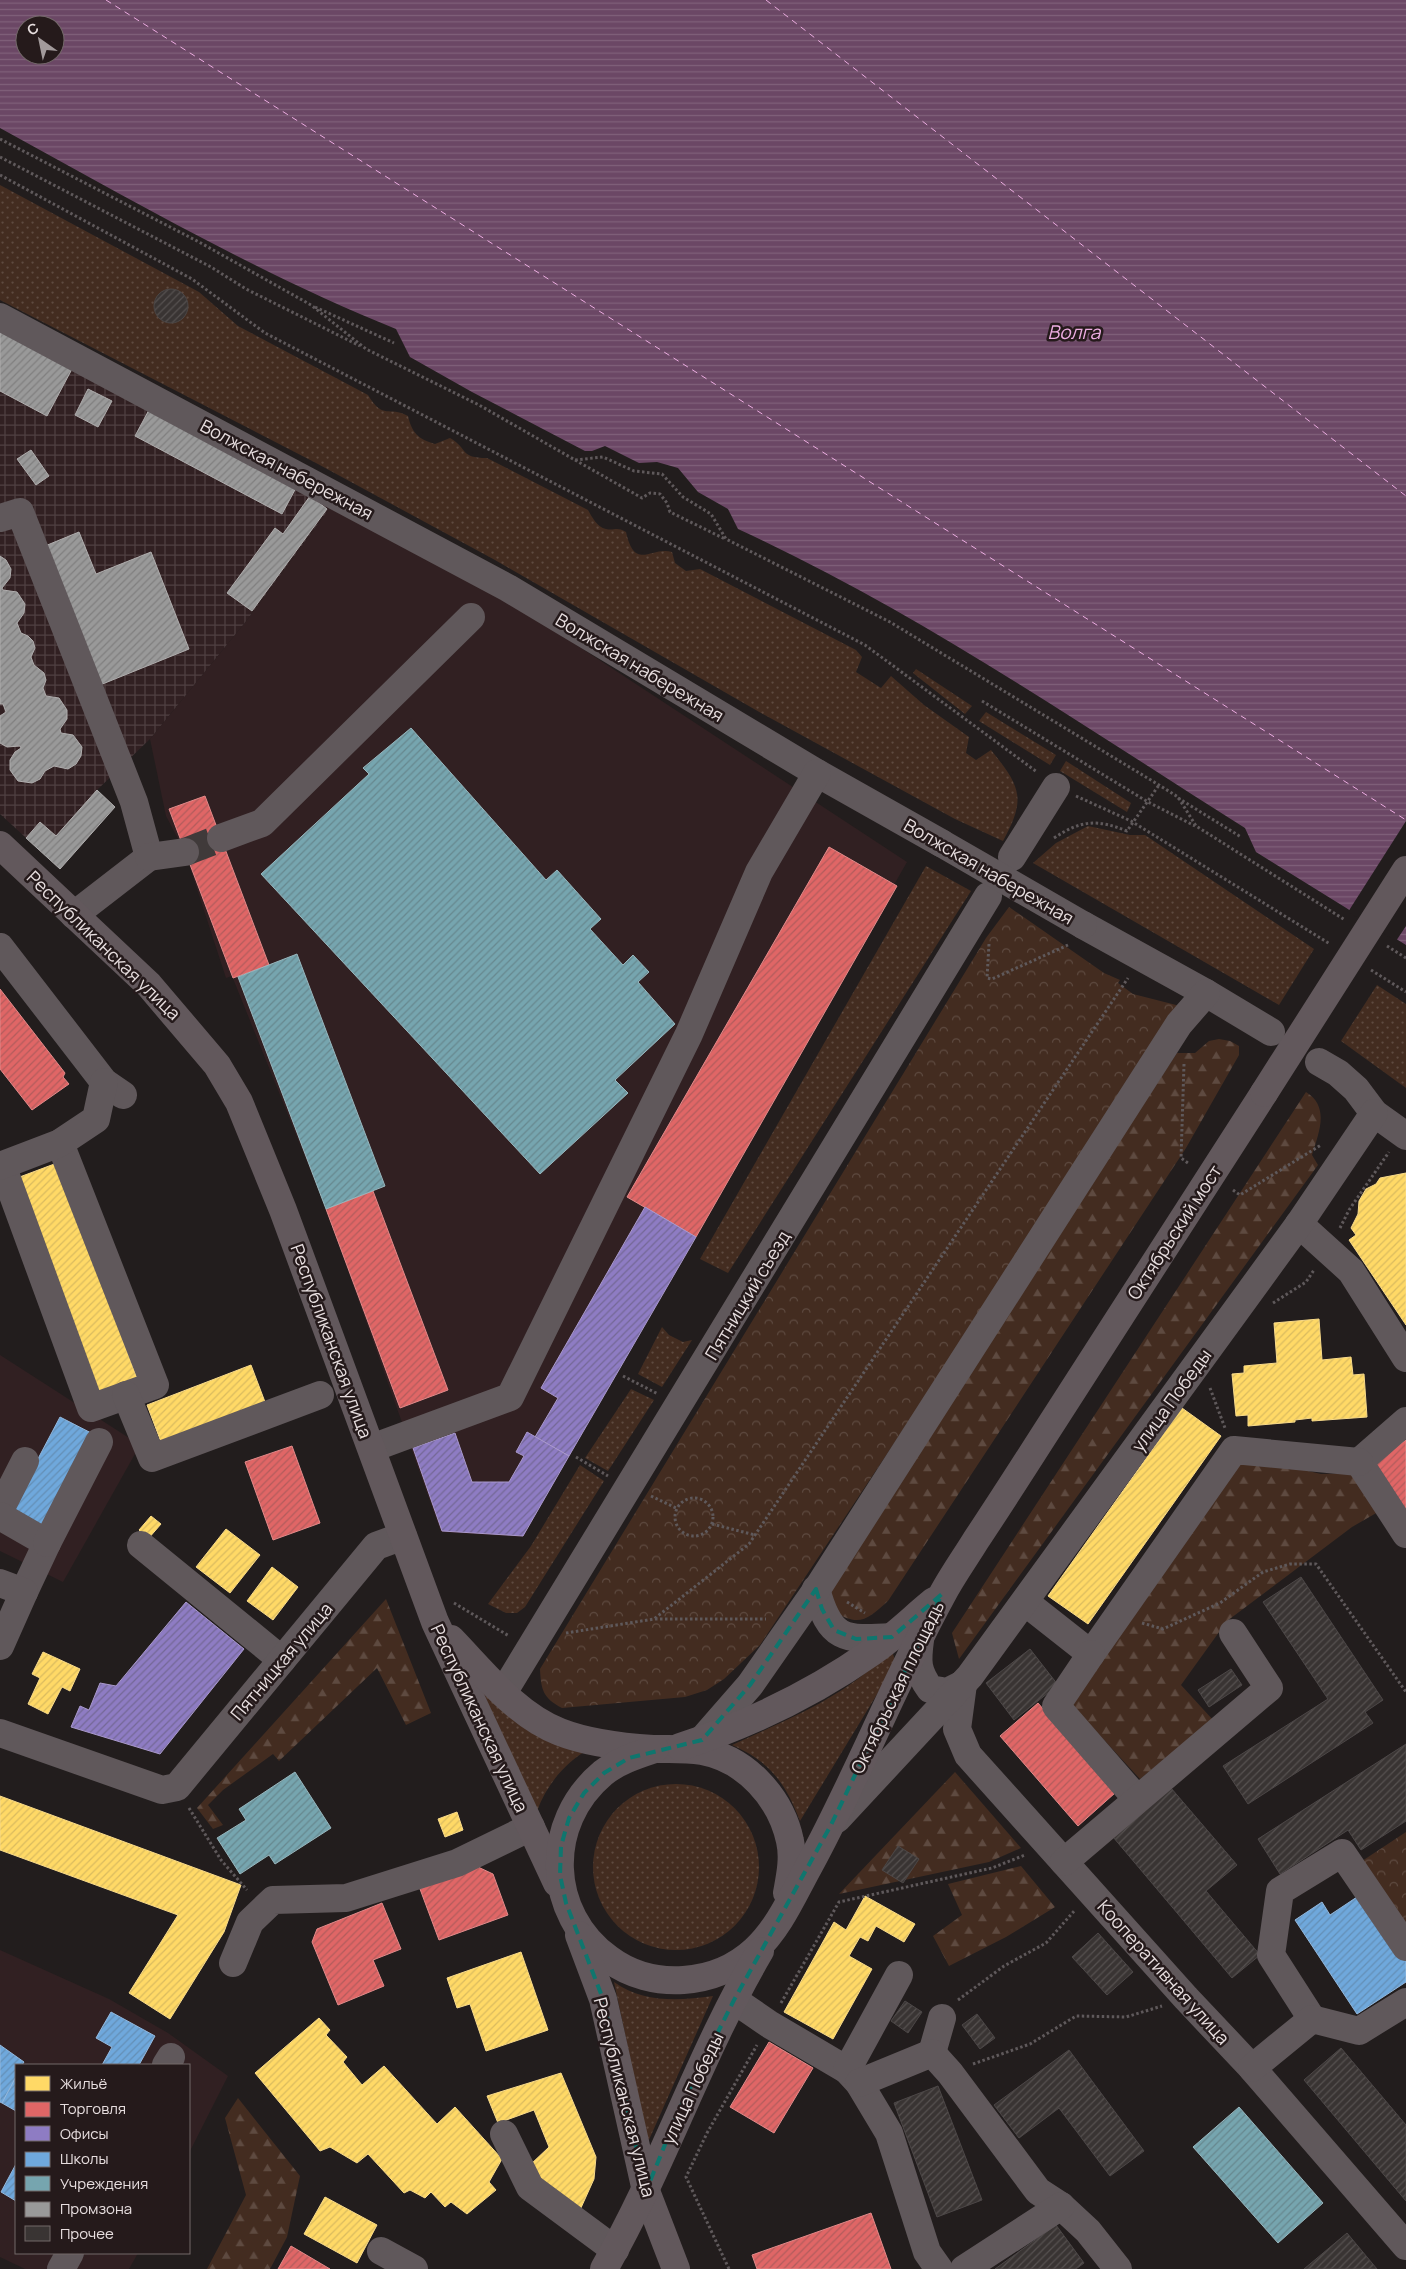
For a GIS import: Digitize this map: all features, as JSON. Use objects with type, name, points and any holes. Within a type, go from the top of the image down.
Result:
[{"type":"main road","name":"Республиканская улица","points":[[0,845],[149,985],[218,1065],[239,1102],[284,1210],[403,1536],[443,1612],[531,1827],[570,1914],[603,1999],[646,2191],[676,2269]]},
{"type":"main road","name":"Октябрьский мост","points":[[942,1594],[1406,870]]},
{"type":"main road","name":"Октябрьская площадь","points":[[942,1594],[831,1825],[774,1928],[744,1958],[730,1968],[714,1974],[682,1981],[657,1979],[633,1973],[610,1961],[591,1945],[570,1914],[560,1875],[560,1856],[569,1818],[584,1793],[604,1773],[628,1758],[679,1745],[805,1692],[840,1674],[892,1637],[942,1594]]},
{"type":"main road","name":"Октябрьская площадь","points":[[443,1612],[504,1693],[540,1723],[561,1733],[600,1742],[679,1745],[704,1751],[729,1760],[751,1775],[774,1801],[783,1816],[791,1842],[792,1866],[774,1928]]},
{"type":"main road","name":"улица Победы","points":[[610,2260],[646,2191],[680,2108],[734,2000],[774,1928]]},
{"type":"street","name":"Волжская набережная","points":[[0,317],[508,588],[816,773],[942,843],[1080,933],[1140,958],[1206,993],[1271,1032]]},
{"type":"street","points":[[0,518],[20,512],[134,802],[149,857]]},
{"type":"street","points":[[221,838],[262,822],[471,617]]},
{"type":"street","points":[[372,1448],[510,1397],[689,1034],[758,872],[816,773]]},
{"type":"street","points":[[1012,857],[1056,786]]},
{"type":"street","points":[[74,915],[149,857],[185,852]]},
{"type":"street","name":"Пятницкий съезд","points":[[504,1693],[988,896]]},
{"type":"street","points":[[0,947],[114,1089],[96,1119],[60,1143],[1,1166],[92,1408],[155,1384],[60,1143]]},
{"type":"street","points":[[679,1745],[750,1685],[816,1589],[1180,1024],[1206,993]]},
{"type":"street","points":[[1319,1062],[1338,1073],[1356,1089],[1374,1113],[1404,1134]]},
{"type":"street","name":"улица Победы","points":[[831,1825],[963,1684],[1298,1224],[1374,1113]]},
{"type":"street","points":[[1298,1224],[1329,1249],[1351,1271],[1406,1358]]},
{"type":"street","points":[[126,1396],[152,1458],[320,1395]]},
{"type":"street","points":[[1136,1800],[1056,1706],[1234,1450],[1359,1462],[1406,1421]]},
{"type":"street","points":[[0,1646],[12,1588],[46,1543],[99,1442]]},
{"type":"street","points":[[0,1510],[26,1461]]},
{"type":"street","points":[[1359,1462],[1406,1534]]},
{"type":"street","points":[[0,1516],[46,1543]]},
{"type":"street","name":"Пятницкая улица","points":[[169,1789],[282,1660],[376,1546],[403,1536]]},
{"type":"street","points":[[141,1545],[282,1660]]},
{"type":"street","points":[[816,1589],[822,1609],[834,1630],[856,1639],[892,1637]]},
{"type":"street","points":[[1024,1602],[1091,1654]]},
{"type":"street","points":[[1057,1854],[1136,1800],[1269,1688],[1233,1633]]},
{"type":"street","points":[[920,1640],[917,1659],[920,1676],[930,1689],[947,1692],[963,1684]]},
{"type":"street","name":"Кооперативная улица","points":[[963,1684],[957,1729],[968,1755],[1186,1998],[1252,2068],[1406,2246]]},
{"type":"street","points":[[0,1734],[169,1789]]},
{"type":"street","points":[[233,1963],[250,1922],[273,1900],[346,1898],[457,1863],[531,1827]]},
{"type":"street","points":[[1406,1947],[1342,1853],[1280,1891],[1270,1955],[1312,2019],[1359,2031],[1406,2002]]},
{"type":"street","points":[[853,2076],[899,1976]]},
{"type":"street","points":[[734,2000],[853,2076],[889,2133],[927,2252],[939,2269]]},
{"type":"street","points":[[942,2018],[941,2063],[1038,2191],[1061,2206],[1088,2231],[1116,2269]]},
{"type":"street","points":[[1252,2068],[1312,2019]]},
{"type":"street","points":[[853,2076],[941,2063]]},
{"type":"street","points":[[504,2134],[530,2187],[610,2260]]},
{"type":"street","points":[[964,2269],[1061,2206]]},
{"type":"street","points":[[381,2251],[414,2269]]},
{"type":"street","points":[[61,2269],[69,2254]]},
{"type":"path","points":[[0,139],[200,242],[311,305],[394,342]]},
{"type":"path","points":[[0,157],[210,267],[246,289],[317,326],[478,405],[642,498],[650,493],[660,494],[667,503],[670,512],[890,622],[1241,837]]},
{"type":"path","points":[[0,175],[192,279],[265,333],[865,644],[950,710],[1056,786],[1132,821],[1331,945]]},
{"type":"path","points":[[311,305],[366,349]]},
{"type":"path","points":[[574,460],[603,457],[634,471],[662,474],[683,497],[711,514],[726,540]]},
{"type":"path","points":[[982,701],[1148,802],[1196,826],[1347,921]]},
{"type":"path","points":[[1051,840],[1076,825],[1088,822],[1127,830],[1159,786]]},
{"type":"path","points":[[1178,798],[1196,826]]},
{"type":"path","points":[[990,940],[987,978],[992,979],[1080,933]]},
{"type":"path","points":[[1381,942],[1406,958]]},
{"type":"path","points":[[654,1619],[749,1544],[1140,958]]},
{"type":"path","points":[[1364,966],[1406,992]]},
{"type":"path","points":[[1184,1055],[1181,1158],[1188,1163]]},
{"type":"path","points":[[1268,1306],[1306,1282],[1329,1249],[1350,1210],[1404,1134]]},
{"type":"path","points":[[1233,1190],[1240,1195],[1322,1144]]},
{"type":"path","points":[[623,1376],[664,1397]]},
{"type":"path","points":[[1215,1380],[1210,1388],[1234,1450]]},
{"type":"path","points":[[576,1457],[613,1479]]},
{"type":"path","points":[[644,1492],[676,1508]]},
{"type":"path","points":[[692,1497],[705,1500],[713,1511],[712,1524],[709,1529],[698,1536],[686,1534],[677,1526],[675,1520],[676,1508],[680,1503],[692,1497]]},
{"type":"path","points":[[712,1524],[755,1535]]},
{"type":"path","points":[[1117,1617],[1163,1628],[1220,1603],[1263,1572],[1290,1564],[1316,1564],[1406,1692]]},
{"type":"path","points":[[443,1612],[502,1632],[516,1639],[527,1639],[541,1634],[579,1633],[654,1619],[772,1618]]},
{"type":"path","points":[[169,1789],[221,1860],[250,1893],[273,1900]]},
{"type":"path","points":[[729,2269],[686,2177],[707,2132],[839,1902],[1057,1854]]},
{"type":"path","points":[[942,2018],[959,2000],[1004,1966],[1046,1943],[1092,1891]]},
{"type":"path","points":[[941,2063],[1030,2044],[1076,2016],[1126,2017],[1186,1998]]},
{"type":"highlighted area","points":[[816,1589],[822,1609],[834,1630],[856,1639],[892,1637],[942,1594],[831,1825],[734,2000],[680,2108],[646,2191],[603,1999],[566,1903],[560,1875],[561,1846],[569,1818],[584,1793],[604,1773],[629,1758],[702,1740],[750,1685]]},
{"type":"shaded area","points":[[0,325],[335,501],[247,620],[150,739],[97,790],[115,807],[60,869],[0,814]]},
{"type":"shaded area","points":[[335,501],[502,596],[907,862],[523,1537],[441,1532],[326,1209],[232,976],[226,978],[185,852],[166,816],[150,739],[247,620]]},
{"type":"shaded area","points":[[0,1355],[140,1445],[63,1582],[0,1551]]},
{"type":"shaded area","points":[[0,1950],[109,1999],[168,2033],[228,2076],[190,2151],[190,2064],[15,2064],[15,2254],[137,2254],[129,2269],[25,2269],[0,2257]]},
{"type":"green space","points":[[0,185],[199,292],[238,326],[368,395],[378,408],[408,416],[414,431],[424,440],[435,444],[450,438],[468,455],[487,458],[588,510],[595,521],[603,528],[620,529],[626,532],[634,551],[639,554],[672,552],[675,563],[686,571],[700,569],[856,650],[862,657],[856,672],[881,688],[891,676],[924,705],[969,737],[966,753],[976,760],[991,750],[1001,762],[1014,783],[1017,793],[1015,814],[1003,841],[955,819],[761,713],[495,560],[316,463],[0,300]]},
{"type":"green space","points":[[916,669],[972,706],[965,714],[913,673]]},
{"type":"green space","points":[[986,712],[1056,755],[1050,765],[979,721]]},
{"type":"green space","points":[[1066,761],[1131,803],[1127,812],[1060,771]]},
{"type":"green space","points":[[1088,826],[1130,835],[1145,835],[1314,949],[1279,1005],[1033,863],[1056,843]]},
{"type":"green space","points":[[926,866],[971,891],[728,1273],[700,1259]]},
{"type":"green space","points":[[1009,907],[1104,973],[1120,980],[1118,983],[1133,994],[1184,1007],[760,1645],[724,1679],[707,1690],[685,1697],[562,1708],[551,1701],[544,1693],[540,1669],[986,938]]},
{"type":"green space","points":[[1377,985],[1406,1004],[1406,1088],[1341,1041]]},
{"type":"green space","points":[[1219,1039],[1230,1041],[1239,1046],[1239,1055],[1186,1148],[888,1601],[875,1613],[863,1619],[850,1619],[834,1611],[827,1583],[1177,1053],[1195,1053],[1209,1041]]},
{"type":"green space","points":[[1306,1092],[1318,1105],[1320,1112],[1320,1129],[1312,1155],[1318,1165],[959,1659],[952,1633]]},
{"type":"green space","points":[[662,1327],[669,1335],[683,1342],[692,1340],[662,1387],[638,1374]]},
{"type":"green space","points":[[631,1389],[654,1400],[608,1471],[585,1458]]},
{"type":"green space","points":[[1241,1455],[1321,1474],[1356,1473],[1378,1512],[1352,1527],[1227,1621],[1181,1685],[1213,1720],[1140,1779],[1071,1704]]},
{"type":"green space","points":[[580,1465],[604,1481],[525,1607],[517,1613],[506,1613],[488,1604],[531,1546]]},
{"type":"green space","points":[[386,1599],[431,1713],[406,1725],[377,1668],[279,1761],[273,1754],[223,1790],[208,1805],[223,1825],[213,1829],[197,1808]]},
{"type":"green space","points":[[886,1654],[893,1654],[896,1663],[800,1821],[788,1795],[775,1775],[757,1759],[732,1745],[814,1707],[833,1696],[870,1670]]},
{"type":"green space","points":[[482,1691],[592,1747],[566,1766],[552,1782],[537,1811]]},
{"type":"green space","points":[[955,1772],[1021,1848],[989,1862],[839,1894]]},
{"type":"green space","points":[[668,1784],[684,1784],[708,1790],[735,1808],[753,1835],[759,1867],[753,1899],[735,1926],[708,1944],[684,1950],[668,1950],[644,1944],[623,1931],[612,1920],[599,1899],[593,1875],[593,1859],[599,1835],[612,1814],[623,1803],[644,1790]]},
{"type":"green space","points":[[1406,1832],[1406,1923],[1359,1863]]},
{"type":"green space","points":[[1021,1866],[1055,1907],[1006,1937],[949,1966],[933,1936],[962,1915],[948,1884]]},
{"type":"green space","points":[[614,1982],[637,1994],[661,1999],[713,1996],[648,2142]]},
{"type":"green space","points":[[238,2098],[300,2176],[287,2237],[270,2269],[207,2269],[246,2195],[225,2118]]},
{"type":"water","name":"Волга","points":[[0,0],[1406,0],[1406,945],[1256,852],[1245,828],[997,670],[870,596],[738,529],[728,509],[698,492],[678,468],[657,462],[639,463],[605,446],[592,451],[585,451],[410,357],[396,329],[245,260],[0,128]]},
{"type":"pier","points":[[1406,821],[1406,926],[1396,941],[1348,912]]},
{"type":"building: Жильё","points":[[57,1163],[140,1386],[100,1401],[17,1178]]},
{"type":"building: Жильё","points":[[1406,1173],[1406,1325],[1349,1240],[1356,1235],[1351,1228],[1358,1214],[1359,1201],[1366,1189],[1376,1184],[1380,1178]]},
{"type":"building: Жильё","points":[[1319,1319],[1322,1360],[1351,1357],[1353,1375],[1364,1374],[1367,1417],[1312,1421],[1312,1418],[1295,1420],[1295,1422],[1248,1426],[1248,1415],[1236,1416],[1232,1374],[1244,1373],[1244,1366],[1277,1363],[1274,1323]]},
{"type":"building: Жильё","points":[[251,1365],[265,1402],[161,1442],[147,1405]]},
{"type":"building: Жильё","points":[[1182,1408],[1221,1436],[1088,1624],[1048,1596]]},
{"type":"building: Жильё","points":[[151,1516],[161,1524],[148,1539],[139,1530]]},
{"type":"building: Жильё","points":[[226,1529],[260,1555],[230,1593],[196,1567]]},
{"type":"building: Жильё","points":[[272,1567],[298,1587],[273,1620],[247,1601]]},
{"type":"building: Жильё","points":[[43,1652],[80,1669],[70,1691],[62,1687],[48,1714],[28,1704],[40,1678],[32,1674]]},
{"type":"building: Жильё","points":[[0,1796],[241,1885],[224,1932],[170,2019],[129,1993],[178,1915],[0,1850]]},
{"type":"building: Жильё","points":[[457,1812],[463,1830],[445,1837],[438,1819]]},
{"type":"building: Жильё","points":[[865,1896],[915,1924],[904,1942],[876,1926],[868,1941],[860,1937],[849,1956],[872,1969],[833,2039],[784,2012],[834,1922],[846,1930]]},
{"type":"building: Жильё","points":[[521,1952],[548,2030],[486,2051],[470,2004],[457,2008],[447,1978]]},
{"type":"building: Жильё","points":[[319,2018],[330,2030],[326,2035],[347,2057],[343,2062],[362,2085],[384,2066],[437,2124],[455,2107],[502,2159],[489,2182],[496,2190],[467,2214],[451,2202],[445,2207],[431,2192],[425,2198],[410,2190],[404,2193],[368,2154],[357,2163],[330,2147],[320,2151],[255,2073]]},
{"type":"building: Жильё","points":[[561,2073],[596,2157],[594,2179],[580,2210],[548,2192],[530,2165],[549,2147],[534,2110],[498,2123],[487,2096]]},
{"type":"building: Жильё","points":[[325,2197],[377,2225],[357,2263],[304,2234]]},
{"type":"building: Торговля","points":[[205,796],[269,965],[233,978],[169,809]]},
{"type":"building: Торговля","points":[[829,847],[897,886],[696,1237],[627,1197]]},
{"type":"building: Торговля","points":[[0,989],[65,1073],[63,1077],[69,1084],[32,1110],[0,1069]]},
{"type":"building: Торговля","points":[[373,1191],[448,1390],[400,1408],[326,1209]]},
{"type":"building: Торговля","points":[[1406,1440],[1406,1515],[1372,1463]]},
{"type":"building: Торговля","points":[[292,1446],[320,1523],[273,1540],[245,1462]]},
{"type":"building: Торговля","points":[[1038,1703],[1115,1793],[1078,1826],[1000,1736]]},
{"type":"building: Торговля","points":[[478,1867],[493,1874],[508,1915],[439,1940],[420,1889]]},
{"type":"building: Торговля","points":[[382,1903],[401,1949],[373,1960],[384,1986],[338,2005],[312,1942],[317,1929]]},
{"type":"building: Торговля","points":[[769,2042],[813,2068],[774,2133],[730,2107]]},
{"type":"building: Торговля","points":[[871,2213],[891,2269],[757,2269],[752,2255]]},
{"type":"building: Торговля","points":[[291,2246],[330,2269],[278,2269]]},
{"type":"building: Офисы","points":[[645,1207],[696,1237],[569,1456],[535,1437],[558,1398],[541,1388]]},
{"type":"building: Офисы","points":[[527,1432],[569,1456],[523,1536],[442,1531],[413,1448],[455,1433],[472,1482],[509,1482],[524,1456],[516,1452]]},
{"type":"building: Офисы","points":[[186,1602],[244,1649],[160,1754],[71,1727],[80,1706],[89,1710],[100,1683],[116,1686]]},
{"type":"building: Школы","points":[[60,1417],[97,1436],[48,1529],[11,1510]]},
{"type":"building: Школы","points":[[1363,1893],[1406,1960],[1406,1982],[1357,2014],[1295,1920],[1322,1902],[1330,1915]]},
{"type":"building: Школы","points":[[111,2012],[155,2036],[140,2064],[103,2064],[112,2047],[96,2038]]},
{"type":"building: Школы","points":[[0,2045],[24,2062],[23,2064],[15,2064],[15,2079],[2,2103],[0,2102]]},
{"type":"building: Школы","points":[[15,2079],[15,2110],[2,2103]]},
{"type":"building: Школы","points":[[15,2166],[15,2200],[1,2192]]},
{"type":"building: Учреждения","points":[[411,728],[546,880],[557,870],[601,919],[590,929],[623,965],[633,955],[649,972],[638,982],[675,1024],[615,1080],[628,1093],[540,1174],[261,874],[369,774],[363,768]]},
{"type":"building: Учреждения","points":[[297,954],[385,1186],[326,1209],[238,977]]},
{"type":"building: Учреждения","points":[[295,1772],[331,1828],[275,1864],[269,1855],[240,1874],[217,1838],[246,1820],[239,1809]]},
{"type":"building: Учреждения","points":[[1239,2107],[1323,2203],[1278,2243],[1193,2147]]},
{"type":"building: Промзона","points":[[0,331],[72,369],[47,416],[0,391]]},
{"type":"building: Промзона","points":[[88,389],[112,401],[98,427],[75,415]]},
{"type":"building: Промзона","points":[[150,408],[297,486],[282,514],[135,436]]},
{"type":"building: Промзона","points":[[31,450],[49,476],[36,485],[17,459]]},
{"type":"building: Промзона","points":[[310,496],[327,509],[252,611],[227,593],[275,528],[283,534]]},
{"type":"building: Промзона","points":[[79,532],[96,574],[151,552],[189,649],[100,685],[45,546]]},
{"type":"building: Промзона","points":[[0,556],[6,560],[11,569],[10,578],[2,588],[3,590],[17,592],[25,604],[24,613],[17,623],[21,633],[33,641],[35,648],[31,657],[34,665],[44,673],[46,680],[43,688],[46,696],[59,698],[67,710],[67,719],[60,729],[61,733],[73,735],[82,747],[81,756],[76,764],[68,769],[54,766],[45,771],[40,779],[32,783],[18,781],[10,770],[10,760],[15,752],[21,748],[20,746],[7,747],[0,743],[0,716],[6,712],[3,704],[0,704]]},
{"type":"building: Промзона","points":[[97,790],[115,807],[60,869],[26,838],[40,822],[56,836]]},
{"type":"building: Прочее","points":[[171,289],[183,294],[188,306],[183,318],[171,323],[159,318],[154,306],[159,294]]},
{"type":"building: Прочее","points":[[1301,1577],[1383,1700],[1365,1712],[1373,1723],[1248,1804],[1223,1766],[1328,1699],[1263,1602]]},
{"type":"building: Прочее","points":[[1030,1649],[1058,1685],[1014,1720],[986,1683]]},
{"type":"building: Прочее","points":[[1231,1669],[1242,1685],[1209,1707],[1198,1690]]},
{"type":"building: Прочее","points":[[1406,1744],[1406,1821],[1361,1850],[1348,1830],[1280,1874],[1258,1839]]},
{"type":"building: Прочее","points":[[1171,1788],[1237,1865],[1206,1891],[1260,1955],[1232,1978],[1113,1837]]},
{"type":"building: Прочее","points":[[898,1846],[919,1859],[903,1883],[882,1870]]},
{"type":"building: Прочее","points":[[1098,1933],[1133,1972],[1107,1995],[1072,1957]]},
{"type":"building: Прочее","points":[[905,2001],[922,2012],[908,2033],[891,2021]]},
{"type":"building: Прочее","points":[[977,2014],[995,2038],[980,2049],[962,2025]]},
{"type":"building: Прочее","points":[[1341,2048],[1406,2125],[1406,2201],[1304,2080]]},
{"type":"building: Прочее","points":[[1069,2050],[1144,2151],[1110,2176],[1059,2108],[1019,2138],[994,2105]]},
{"type":"building: Прочее","points":[[938,2086],[982,2200],[937,2217],[894,2103]]},
{"type":"building: Прочее","points":[[1056,2225],[1084,2263],[1076,2269],[995,2269]]},
{"type":"building: Прочее","points":[[1347,2233],[1377,2269],[1304,2269]]},
{"type":"ferry route","points":[[106,0],[1406,820]]},
{"type":"ferry route","points":[[766,0],[1406,496]]},
{"type":"tunnel","points":[[185,852],[221,838]]}]
